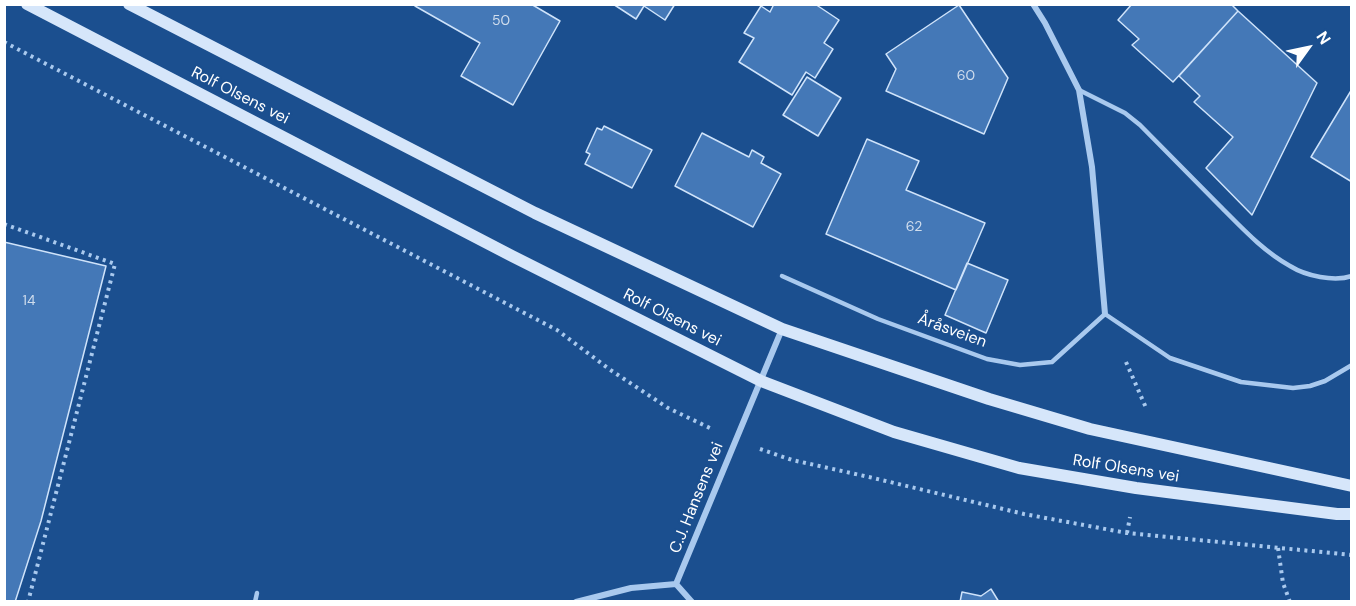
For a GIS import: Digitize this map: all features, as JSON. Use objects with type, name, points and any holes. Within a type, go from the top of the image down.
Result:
[{"type":"main road","name":"Rolf Olsens vei","points":[[27,4],[512,256],[761,381],[894,432],[1019,468],[1136,488],[1352,514]]},
{"type":"main road","name":"Rolf Olsens vei","points":[[129,4],[536,213],[782,329],[989,399],[1090,429],[1352,486]]},
{"type":"street","points":[[1033,4],[1079,90],[1092,167],[1104,314]]},
{"type":"street","name":"C.J. Hansens vei","points":[[676,584],[782,329]]},
{"type":"street","points":[[576,602],[631,588],[676,584],[692,602]]},
{"type":"lane","points":[[1079,90],[1125,113],[1140,125],[1255,241],[1290,267],[1329,279],[1352,276]]},
{"type":"lane","name":"Åråsveien","points":[[782,276],[878,319],[987,359],[1020,365],[1052,362],[1104,314]]},
{"type":"lane","points":[[1104,314],[1170,358],[1241,382],[1293,388],[1310,386],[1325,381],[1352,365]]},
{"type":"lane","points":[[255,602],[257,593]]},
{"type":"path","points":[[4,42],[557,330],[609,369],[668,408]]},
{"type":"path","points":[[4,224],[115,264],[28,602]]},
{"type":"path","points":[[1104,314],[1155,426],[1149,442]]},
{"type":"path","points":[[792,460],[1024,514],[1127,533],[1352,555]]},
{"type":"path","points":[[1278,548],[1283,583],[1290,602]]},
{"type":"building","points":[[415,4],[531,4],[560,21],[513,105],[461,76],[480,43]]},
{"type":"building","points":[[613,4],[675,4],[665,20],[644,6],[636,19]]},
{"type":"building","points":[[774,4],[815,4],[839,20],[824,43],[833,49],[815,78],[806,72],[792,95],[739,62],[754,38],[744,33],[761,6],[770,12]]},
{"type":"building","points":[[1132,4],[1231,4],[1238,11],[1173,82],[1132,45],[1139,39],[1118,20]]},
{"type":"building","points":[[959,5],[1008,78],[984,134],[886,91],[896,69],[886,54]]},
{"type":"building","points":[[1238,11],[1317,83],[1252,215],[1206,168],[1233,137],[1194,102],[1200,96],[1179,76]]},
{"type":"building","points":[[807,77],[841,98],[818,136],[783,115]]},
{"type":"building","points":[[1352,89],[1352,182],[1311,157]]},
{"type":"building","points":[[604,126],[652,150],[632,188],[585,164],[590,154],[586,152],[597,128],[602,130]]},
{"type":"building","points":[[702,133],[749,157],[752,150],[764,157],[761,163],[781,174],[753,227],[675,186]]},
{"type":"building","points":[[867,139],[919,161],[906,190],[985,223],[956,290],[826,234]]},
{"type":"building","points":[[4,242],[106,266],[41,521],[15,602],[4,602]]},
{"type":"building","points":[[967,263],[1008,280],[986,333],[945,315]]},
{"type":"building","points":[[991,589],[999,602],[960,602],[962,592],[981,596]]}]
